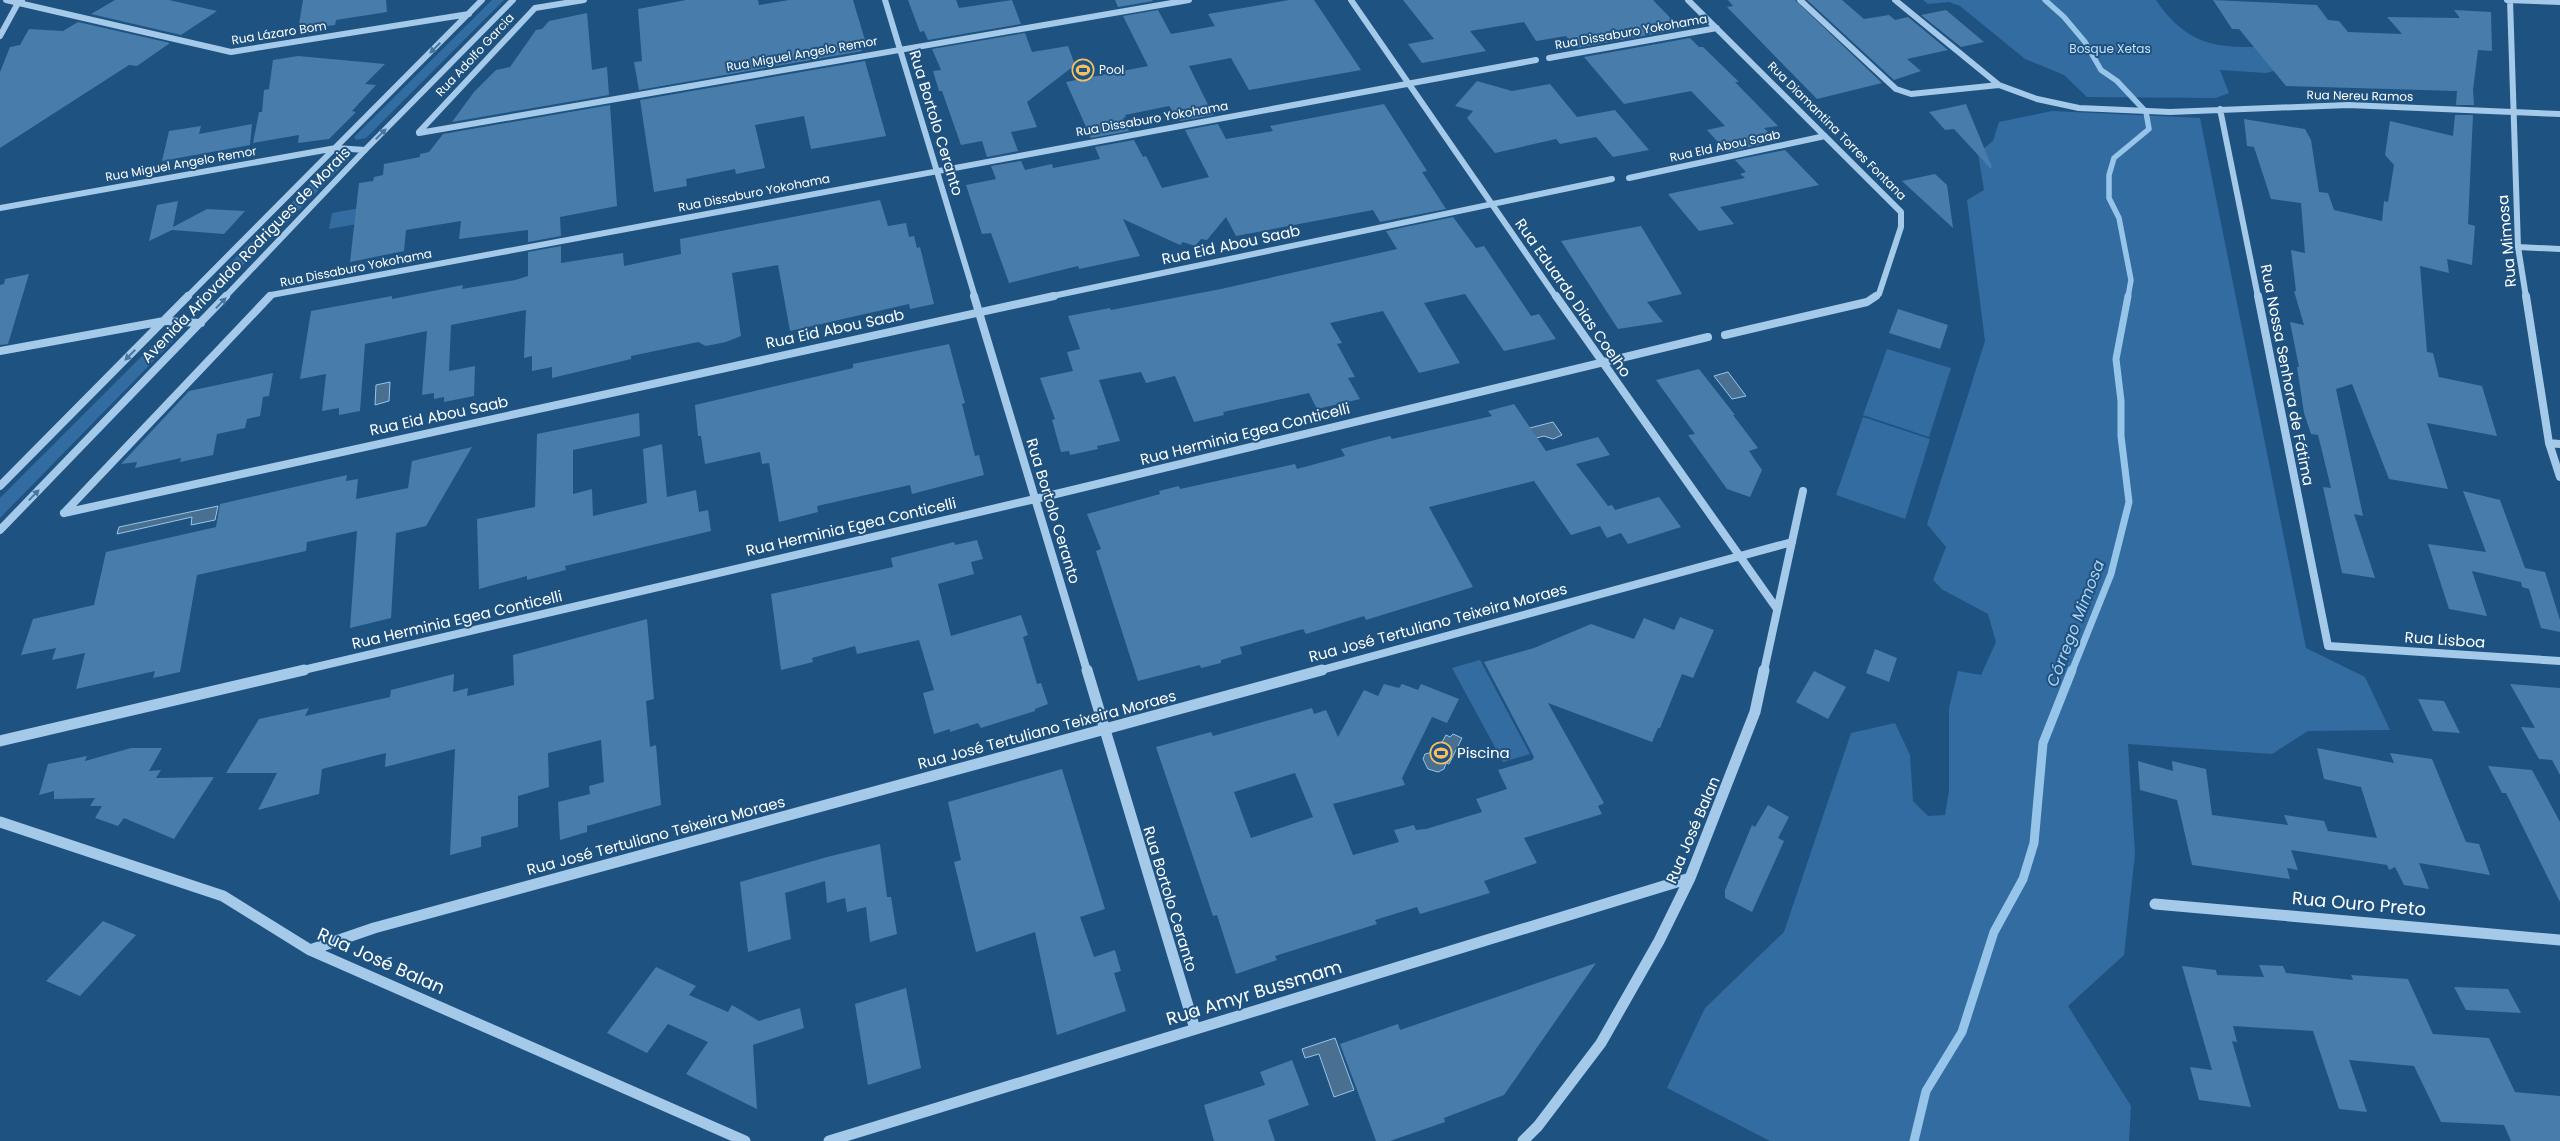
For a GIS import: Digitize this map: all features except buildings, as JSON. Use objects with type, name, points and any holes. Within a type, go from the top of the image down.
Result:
[{"type":"street","name":"Rua Lázaro Bom","points":[[6,0],[231,52],[470,14]]},
{"type":"street","name":"Avenida Ariovaldo Rodrigues de Morais","points":[[0,486],[482,0]]},
{"type":"street","name":"Avenida Ariovaldo Rodrigues de Morais","points":[[0,530],[513,0]]},
{"type":"street","name":"Rua Adolfo Garcia","points":[[419,132],[535,8],[584,0]]},
{"type":"street","name":"Rua Bortolo Ceranto","points":[[885,0],[1195,1029]]},
{"type":"street","name":"Rua Miguel Angelo Remor","points":[[419,132],[900,48],[1189,0]]},
{"type":"street","name":"Rua Eduardo Dias Coelho","points":[[1351,0],[1601,362],[1738,557],[1777,609]]},
{"type":"street","name":"Rua Diamantina Torres Fontana","points":[[1688,0],[1901,212],[1901,227],[1879,294],[1867,302],[1725,335]]},
{"type":"street","points":[[1800,0],[1896,89],[1911,94],[1999,86]]},
{"type":"street","points":[[1895,0],[1999,86],[2044,103],[2088,110],[2135,111]]},
{"type":"street","points":[[2509,0],[2560,2]]},
{"type":"street","name":"Rua Mimosa","points":[[2509,0],[2518,247],[2549,443],[2560,476]]},
{"type":"street","points":[[0,36],[21,2]]},
{"type":"street","name":"Rua Dissaburo Yokohama","points":[[1549,58],[1717,28]]},
{"type":"street","name":"Rua Dissaburo Yokohama","points":[[64,513],[271,295],[1536,60]]},
{"type":"street","name":"Rua Nereu Ramos","points":[[2135,111],[2347,105],[2560,114]]},
{"type":"street","name":"Rua Nossa Senhora de Fátima","points":[[2220,109],[2328,646]]},
{"type":"street","name":"Rua Eld Abou Saab","points":[[1629,178],[1825,136]]},
{"type":"street","name":"Rua Miguel Angelo Remor","points":[[0,208],[336,148],[366,150]]},
{"type":"street","name":"Rua Eid Abou Saab","points":[[64,513],[979,312],[1612,179]]},
{"type":"street","points":[[2518,247],[2560,249]]},
{"type":"street","points":[[0,351],[164,321],[201,323]]},
{"type":"street","name":"Rua Herminia Egea Conticelli","points":[[0,741],[1035,499],[1708,337]]},
{"type":"street","points":[[2549,443],[2560,444]]},
{"type":"street","name":"Rua José Balan","points":[[1523,1141],[1538,1126],[1601,1043],[1659,941],[1690,878],[1756,712],[1803,491]]},
{"type":"street","name":"Rua José Tertuliano Teixeira Moraes","points":[[310,950],[374,928],[1792,542]]},
{"type":"street","name":"Rua Lisboa","points":[[2328,646],[2560,661]]},
{"type":"street","name":"Rua José Balan","points":[[0,822],[223,896],[310,950],[745,1141]]},
{"type":"street","name":"Rua Amyr Bussmam","points":[[829,1141],[1690,878]]},
{"type":"street","name":"Rua Ouro Preto","points":[[2155,904],[2560,940]]},
{"type":"green space","points":[[492,0],[504,0],[366,138],[356,140],[354,137]]},
{"type":"green space","name":"Bosque Xetas","points":[[1923,0],[2156,0],[2170,18],[2185,31],[2199,39],[2231,46],[2289,47],[2281,69],[2266,73],[2220,70],[2229,93],[2216,98],[2087,97],[2064,75],[2025,59],[1960,6],[1949,2],[1928,4]]},
{"type":"green space","points":[[2052,111],[2200,118],[2306,648],[2365,677],[2390,730],[2308,731],[2272,754],[2128,744],[2135,854],[2124,955],[2068,1006],[2131,1106],[2129,1141],[1770,1141],[1667,1088],[1705,1008],[1784,932],[1851,733],[1895,723],[1910,755],[1913,801],[1928,816],[1945,815],[1949,791],[1949,708],[1958,671],[1981,675],[1996,642],[1988,614],[1943,590],[1933,580],[1946,547],[1927,524],[1985,341],[1967,200],[1984,190],[1978,153],[1993,141],[1999,122]]},
{"type":"green space","points":[[339,156],[349,159],[287,222],[278,226],[271,224],[334,159]]},
{"type":"green space","points":[[383,204],[380,220],[329,229],[332,213]]},
{"type":"green space","points":[[256,241],[262,243],[262,245],[209,301],[196,306],[193,304],[248,244]]},
{"type":"green space","points":[[163,337],[173,341],[0,518],[0,498]]},
{"type":"green space","points":[[1887,349],[1951,368],[1929,437],[1863,415]]},
{"type":"green space","points":[[1863,417],[1930,439],[1905,519],[1836,495]]},
{"type":"green space","points":[[1480,660],[1530,754],[1503,762],[1452,668]]},
{"type":"shaded area","points":[[1728,372],[1746,396],[1732,399],[1714,376]]},
{"type":"shaded area","points":[[390,382],[389,401],[375,405],[376,385]]},
{"type":"shaded area","points":[[1553,422],[1562,435],[1553,439],[1544,436],[1528,440],[1522,430]]},
{"type":"shaded area","points":[[218,506],[215,520],[191,525],[192,517],[117,534],[119,527]]},
{"type":"shaded area","name":"Piscina","points":[[1453,734],[1462,738],[1449,764],[1446,763],[1444,769],[1438,772],[1428,769],[1423,759],[1425,754],[1437,751],[1446,735],[1450,737]]},
{"type":"shaded area","points":[[1335,1038],[1354,1090],[1334,1097],[1319,1054],[1305,1058],[1302,1049]]},
{"type":"waterway","name":"Córrego Mimosa","points":[[2045,0],[2064,17],[2085,42],[2101,70],[2117,81],[2146,112],[2149,129],[2114,158],[2109,175],[2109,198],[2119,218],[2131,280],[2128,297]]},
{"type":"waterway","name":"Córrego Mimosa","points":[[2072,671],[2111,574],[2129,502],[2121,436],[2121,401],[2116,359],[2128,296]]},
{"type":"waterway","name":"Córrego Mimosa","points":[[1914,1141],[1926,1091],[1962,1032],[1994,932],[2023,879],[2034,843],[2043,743],[2072,670]]},
{"type":"place","name":"Pool","points":[[1083,70]]},
{"type":"place","name":"Piscina","points":[[1441,753]]}]
